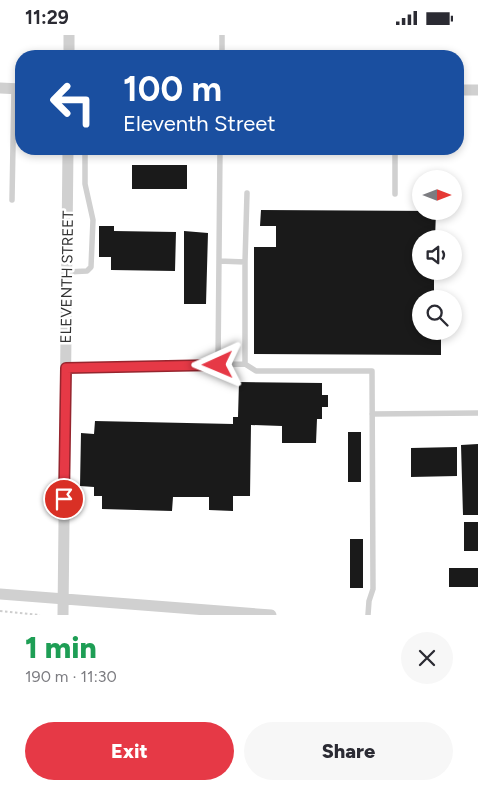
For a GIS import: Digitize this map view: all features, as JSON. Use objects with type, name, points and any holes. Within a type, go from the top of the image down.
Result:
[{"type":"street","points":[[69,35],[69,50]]},
{"type":"street","points":[[0,88],[15,89]]},
{"type":"street","points":[[464,90],[478,90]]},
{"type":"street","name":"ELEVENTH STREET","points":[[63,615],[68,155]]},
{"type":"street","points":[[0,594],[271,615]]},
{"type":"lane","points":[[222,35],[222,50]]},
{"type":"lane","points":[[12,199],[15,144]]},
{"type":"lane","points":[[67,272],[88,271],[91,267],[93,220],[85,184],[85,155]]},
{"type":"lane","points":[[218,365],[220,155]]},
{"type":"lane","points":[[395,155],[395,194]]},
{"type":"lane","points":[[245,363],[247,193]]},
{"type":"lane","points":[[219,261],[245,262]]},
{"type":"lane","points":[[66,368],[245,363],[256,371],[372,371],[373,589],[369,601],[368,615]]},
{"type":"lane","points":[[372,414],[478,413]]},
{"type":"path","points":[[0,611],[40,615]]},
{"type":"building","points":[[132,165],[187,165],[187,189],[132,189]]},
{"type":"building","points":[[261,210],[412,211],[412,220],[436,220],[435,230],[412,230],[412,280],[434,280],[434,290],[412,290],[412,340],[441,340],[441,355],[254,354],[254,247],[276,247],[276,226],[260,226]]},
{"type":"building","points":[[99,226],[114,226],[114,231],[176,232],[175,271],[111,270],[111,257],[99,257]]},
{"type":"building","points":[[184,231],[208,233],[206,304],[184,304]]},
{"type":"building","points":[[239,382],[322,383],[322,395],[328,395],[328,407],[322,407],[322,419],[317,419],[316,443],[282,443],[282,426],[251,425],[250,496],[233,496],[233,511],[209,510],[209,497],[173,497],[172,511],[102,509],[102,496],[94,496],[94,487],[80,486],[81,433],[94,434],[95,421],[233,424],[233,417],[238,417]]},
{"type":"building","points":[[348,432],[361,432],[361,482],[348,482]]},
{"type":"building","points":[[478,444],[478,515],[463,515],[461,445]]},
{"type":"building","points":[[457,447],[457,476],[411,477],[411,448]]},
{"type":"building","points":[[464,522],[478,522],[478,551],[464,551]]},
{"type":"building","points":[[350,539],[363,539],[363,588],[350,588]]},
{"type":"building","points":[[449,568],[478,568],[478,587],[449,587]]},
{"type":"route","points":[[64,499],[66,368],[218,365]]}]
